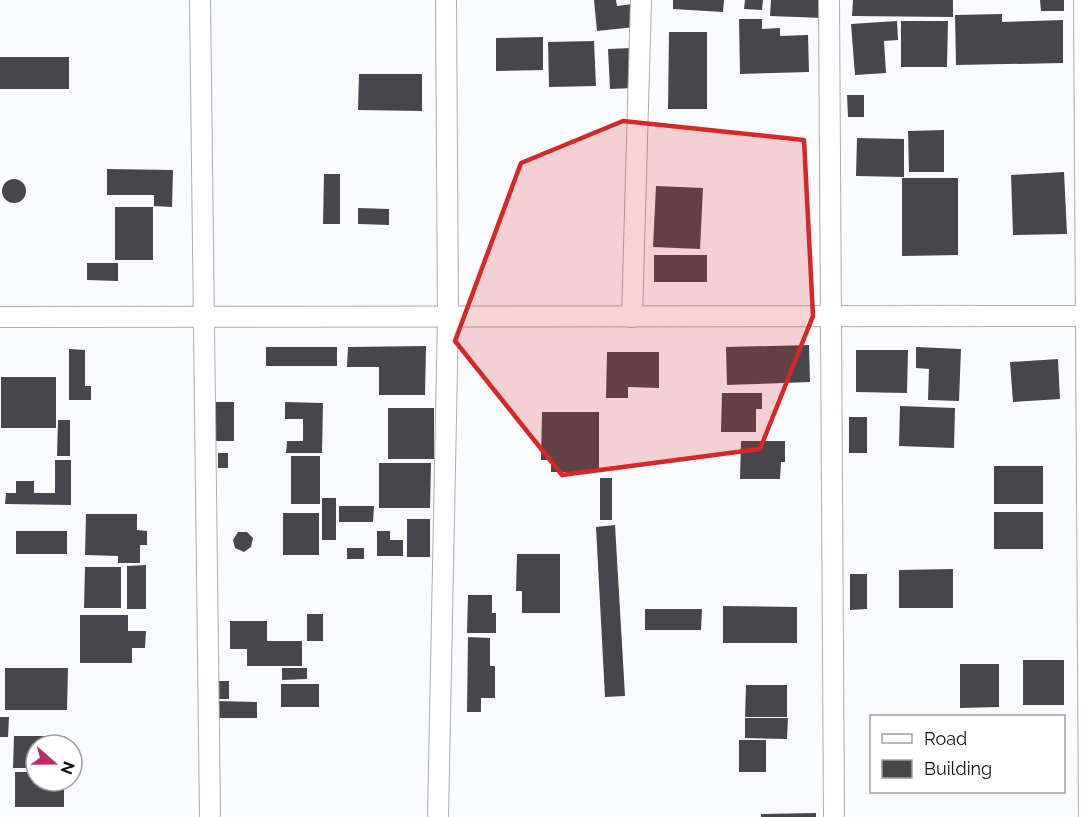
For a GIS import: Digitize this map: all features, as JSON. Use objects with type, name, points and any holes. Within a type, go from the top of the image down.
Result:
[{"type":"street","points":[[200,0],[210,817]]},
{"type":"street","points":[[438,817],[448,317],[446,0]]},
{"type":"street","points":[[632,317],[641,0]]},
{"type":"street","points":[[829,0],[834,817]]},
{"type":"street","points":[[1084,0],[1089,817]]},
{"type":"street","points":[[0,317],[1087,316]]},
{"type":"highlighted area","points":[[623,121],[804,140],[813,316],[760,449],[562,475],[455,341],[521,163]]},
{"type":"building","points":[[594,0],[616,0],[617,6],[633,4],[635,27],[597,31]]},
{"type":"building","points":[[673,0],[724,0],[723,12],[673,9]]},
{"type":"building","points":[[745,0],[763,0],[762,10],[744,9]]},
{"type":"building","points":[[771,0],[824,0],[823,18],[770,16]]},
{"type":"building","points":[[853,0],[953,0],[953,17],[852,16]]},
{"type":"building","points":[[1040,0],[1064,0],[1064,11],[1041,11]]},
{"type":"building","points":[[1002,14],[1002,22],[1063,20],[1063,63],[956,65],[955,15]]},
{"type":"building","points":[[739,19],[762,19],[762,29],[780,28],[780,36],[808,35],[809,72],[740,74]]},
{"type":"building","points":[[897,21],[898,40],[884,41],[886,73],[855,75],[851,24]]},
{"type":"building","points":[[901,21],[948,21],[947,67],[901,67]]},
{"type":"building","points":[[669,32],[707,32],[707,109],[668,109]]},
{"type":"building","points":[[543,37],[543,70],[496,71],[496,38]]},
{"type":"building","points":[[594,41],[596,86],[549,87],[548,42]]},
{"type":"building","points":[[632,48],[634,88],[610,89],[608,49]]},
{"type":"building","points":[[0,57],[69,57],[69,89],[0,89]]},
{"type":"building","points":[[359,74],[422,74],[422,111],[358,110]]},
{"type":"building","points":[[847,95],[864,95],[864,117],[848,117]]},
{"type":"building","points":[[944,130],[944,172],[909,172],[908,131]]},
{"type":"building","points":[[857,138],[904,139],[904,177],[856,176]]},
{"type":"building","points":[[107,169],[173,170],[172,207],[154,206],[154,195],[107,195]]},
{"type":"building","points":[[1064,172],[1067,234],[1013,235],[1011,175]]},
{"type":"building","points":[[324,174],[340,174],[340,224],[323,224]]},
{"type":"building","points":[[902,178],[958,178],[958,255],[902,256]]},
{"type":"building","points":[[14,179],[22,183],[26,191],[22,199],[14,203],[6,199],[2,191],[6,183]]},
{"type":"building","points":[[656,186],[703,188],[700,249],[653,247]]},
{"type":"building","points":[[115,207],[153,207],[153,260],[115,260]]},
{"type":"building","points":[[358,208],[389,209],[389,225],[358,224]]},
{"type":"building","points":[[654,255],[707,255],[707,282],[654,282]]},
{"type":"building","points":[[87,263],[118,263],[118,281],[87,280]]},
{"type":"building","points":[[809,345],[810,382],[727,385],[726,347]]},
{"type":"building","points":[[426,346],[425,395],[379,395],[379,367],[347,367],[348,347]]},
{"type":"building","points":[[266,347],[337,347],[337,366],[266,366]]},
{"type":"building","points":[[916,347],[961,349],[959,401],[928,400],[929,369],[916,368]]},
{"type":"building","points":[[69,349],[85,350],[85,386],[91,386],[91,400],[69,400]]},
{"type":"building","points":[[856,350],[908,350],[907,393],[856,392]]},
{"type":"building","points":[[607,352],[659,352],[659,388],[628,387],[628,398],[606,398]]},
{"type":"building","points":[[1058,359],[1060,399],[1013,402],[1010,362]]},
{"type":"building","points":[[1,377],[56,377],[56,428],[1,428]]},
{"type":"building","points":[[722,393],[762,393],[762,409],[756,409],[756,432],[721,432]]},
{"type":"building","points":[[216,402],[234,402],[234,441],[216,441]]},
{"type":"building","points":[[285,402],[323,403],[322,453],[286,453],[287,441],[303,441],[303,419],[285,419]]},
{"type":"building","points":[[900,406],[955,408],[954,448],[899,446]]},
{"type":"building","points":[[388,408],[434,408],[434,459],[388,459]]},
{"type":"building","points":[[542,412],[599,412],[599,472],[551,472],[551,460],[541,460]]},
{"type":"building","points":[[849,417],[867,417],[867,453],[849,453]]},
{"type":"building","points":[[58,420],[70,420],[70,456],[57,456]]},
{"type":"building","points":[[741,441],[785,441],[785,462],[781,462],[780,479],[740,479]]},
{"type":"building","points":[[218,453],[228,453],[228,468],[218,468]]},
{"type":"building","points":[[291,456],[320,456],[320,504],[291,504]]},
{"type":"building","points":[[55,460],[71,460],[71,505],[5,504],[6,493],[16,493],[16,481],[34,481],[34,493],[55,493]]},
{"type":"building","points":[[379,463],[431,463],[430,508],[379,508]]},
{"type":"building","points":[[994,466],[1043,466],[1043,504],[994,504]]},
{"type":"building","points":[[600,478],[612,478],[612,520],[600,520]]},
{"type":"building","points":[[322,498],[336,498],[336,540],[322,540]]},
{"type":"building","points":[[339,506],[374,506],[373,522],[339,522]]},
{"type":"building","points":[[994,512],[1043,512],[1043,549],[994,549]]},
{"type":"building","points":[[283,513],[319,513],[319,555],[283,555]]},
{"type":"building","points":[[86,514],[137,514],[137,530],[147,531],[147,545],[140,545],[140,563],[118,563],[118,556],[85,555]]},
{"type":"building","points":[[407,519],[430,519],[430,557],[407,557]]},
{"type":"building","points":[[615,525],[625,696],[605,697],[596,527]]},
{"type":"building","points":[[16,531],[67,531],[67,554],[16,554]]},
{"type":"building","points":[[377,531],[390,531],[390,540],[403,540],[403,556],[377,556]]},
{"type":"building","points":[[238,532],[247,532],[253,538],[251,547],[244,552],[235,548],[233,540]]},
{"type":"building","points":[[347,548],[364,548],[364,559],[347,559]]},
{"type":"building","points":[[517,554],[560,554],[560,613],[522,613],[522,591],[516,591]]},
{"type":"building","points":[[146,565],[146,609],[127,609],[127,566]]},
{"type":"building","points":[[85,567],[121,567],[121,608],[84,608]]},
{"type":"building","points":[[953,569],[953,608],[899,608],[899,570]]},
{"type":"building","points":[[850,574],[867,574],[867,609],[850,610]]},
{"type":"building","points":[[468,595],[492,595],[492,613],[496,613],[496,633],[467,633]]},
{"type":"building","points":[[723,606],[797,607],[797,643],[723,643]]},
{"type":"building","points":[[645,609],[702,609],[701,630],[645,630]]},
{"type":"building","points":[[307,614],[323,614],[323,641],[307,641]]},
{"type":"building","points":[[80,615],[128,615],[128,631],[146,631],[145,648],[132,648],[132,663],[80,663]]},
{"type":"building","points":[[230,621],[267,621],[267,641],[302,641],[302,666],[247,666],[247,649],[230,649]]},
{"type":"building","points":[[468,637],[490,638],[490,666],[495,666],[495,698],[481,698],[481,712],[467,712]]},
{"type":"building","points":[[1023,660],[1064,660],[1064,705],[1023,705]]},
{"type":"building","points":[[960,664],[999,664],[999,707],[960,708]]},
{"type":"building","points":[[5,668],[68,668],[67,710],[5,710]]},
{"type":"building","points":[[282,668],[307,668],[307,679],[282,680]]},
{"type":"building","points":[[217,681],[229,681],[229,699],[218,699]]},
{"type":"building","points":[[281,684],[319,684],[319,707],[281,707]]},
{"type":"building","points":[[746,685],[787,685],[787,717],[745,717]]},
{"type":"building","points":[[217,701],[257,702],[257,718],[217,718]]},
{"type":"building","points":[[0,717],[9,717],[8,737],[0,737]]},
{"type":"building","points":[[745,718],[788,718],[787,739],[745,738]]},
{"type":"building","points":[[14,736],[24,736],[24,768],[13,768]]},
{"type":"building","points":[[739,740],[766,740],[766,772],[739,772]]},
{"type":"building","points":[[15,772],[24,772],[24,793],[64,793],[64,807],[15,807]]},
{"type":"building","points":[[816,813],[816,817],[761,817],[761,814]]}]
